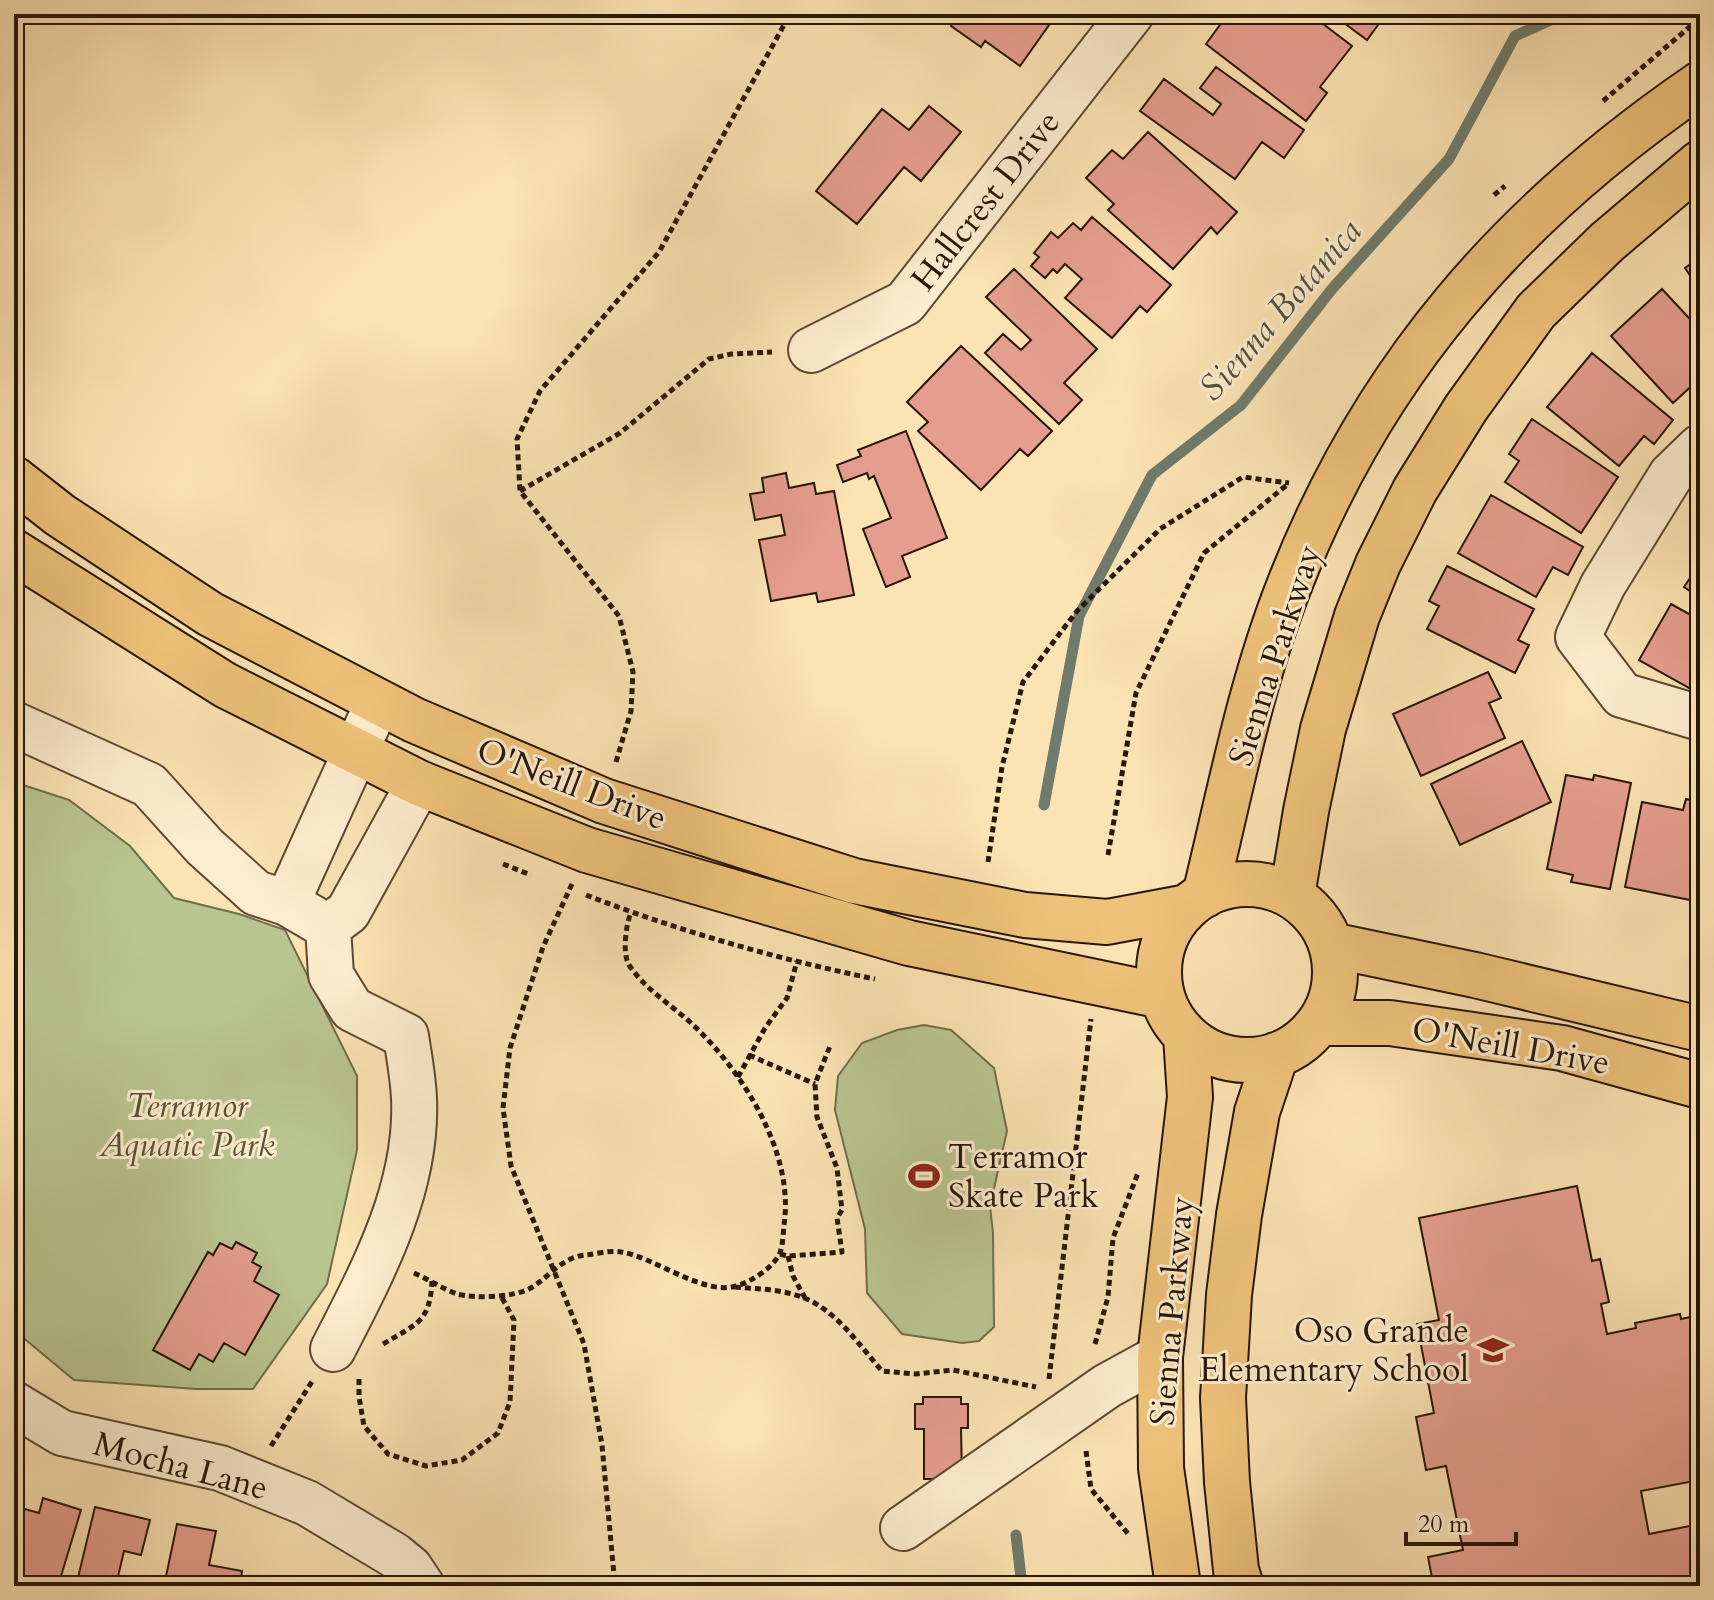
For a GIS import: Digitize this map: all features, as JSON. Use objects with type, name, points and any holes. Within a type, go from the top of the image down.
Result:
[{"type":"main road","name":"Sienna Parkway","points":[[1196,901],[1289,587],[1339,475],[1362,433],[1429,332],[1519,232],[1597,160],[1700,84]]},
{"type":"main road","name":"Sienna Parkway","points":[[1292,896],[1323,729],[1357,616],[1378,564],[1415,490],[1466,408],[1536,311],[1607,242],[1700,163]]},
{"type":"main road","name":"O'Neill Drive","points":[[14,479],[60,515],[210,614],[414,720],[604,801],[854,881],[1025,915],[1107,922],[1196,901],[1234,886],[1264,886],[1292,896],[1309,909],[1331,945],[1335,972],[1331,998],[1320,1023],[1390,1023],[1562,1048],[1700,1086]]},
{"type":"main road","name":"O'Neill Drive","points":[[14,552],[225,685],[419,783],[587,850],[909,943],[1162,996]]},
{"type":"main road","points":[[1196,901],[1172,926],[1162,948],[1158,972],[1162,996],[1171,1017],[1186,1036],[1206,1050],[1229,1059],[1253,1060],[1276,1055],[1301,1043],[1320,1023]]},
{"type":"main road","name":"O'Neill Drive","points":[[1331,945],[1475,975],[1700,1029]]},
{"type":"main road","name":"Sienna Parkway","points":[[1178,1586],[1161,1468],[1160,1357],[1190,1097],[1186,1036]]},
{"type":"main road","name":"Sienna Parkway","points":[[1241,1586],[1236,1570],[1227,1482],[1223,1398],[1229,1295],[1257,1112],[1276,1055]]},
{"type":"street","name":"Hallcrest Drive","points":[[811,350],[905,303],[1131,14]]},
{"type":"street","points":[[1700,447],[1671,475],[1603,585],[1578,637],[1622,695],[1700,718]]},
{"type":"street","points":[[287,903],[378,702]]},
{"type":"street","points":[[14,724],[149,785],[205,847],[256,893],[287,903],[328,927]]},
{"type":"street","points":[[328,927],[348,912],[419,783]]},
{"type":"street","points":[[328,927],[331,975],[352,1009],[406,1036],[414,1099],[408,1173],[346,1358]]},
{"type":"street","points":[[903,1528],[1058,1392],[1107,1386],[1160,1357]]},
{"type":"street","name":"Mocha Lane","points":[[14,1404],[62,1433],[220,1468],[307,1503],[394,1555],[410,1568],[422,1586]]},
{"type":"path","points":[[604,801],[631,711],[633,672],[619,616],[520,491],[517,439],[540,391],[659,252],[790,14]]},
{"type":"path","points":[[520,491],[620,433],[709,359],[731,354],[811,350]]},
{"type":"path","points":[[988,862],[1002,767],[1023,682],[1077,611],[1160,529],[1243,477],[1289,483],[1204,553],[1136,693],[1108,855]]},
{"type":"path","points":[[587,850],[543,947],[510,1048],[503,1108],[511,1166],[584,1344],[602,1445],[615,1586]]},
{"type":"path","points":[[492,859],[544,879]]},
{"type":"path","points":[[557,884],[631,912],[797,961],[885,980]]},
{"type":"path","points":[[631,912],[626,925],[627,963],[650,989],[692,1024],[730,1064],[760,1114],[780,1161],[785,1216],[780,1254],[765,1272],[734,1287]]},
{"type":"path","points":[[738,1077],[787,998],[797,961]]},
{"type":"path","points":[[1091,1018],[1058,1392],[1085,1436],[1091,1489],[1132,1539]]},
{"type":"path","points":[[780,1254],[842,1252],[837,1218],[842,1210],[837,1168],[817,1117],[815,1084],[830,1046]]},
{"type":"path","points":[[749,1055],[815,1084]]},
{"type":"path","points":[[1090,1351],[1098,1341],[1108,1297],[1113,1238],[1141,1166]]},
{"type":"path","points":[[380,1257],[459,1295],[501,1296],[529,1289],[552,1269],[579,1256],[620,1251],[705,1285],[769,1290],[805,1298],[832,1316],[882,1371],[916,1374],[953,1370],[1058,1392]]},
{"type":"path","points":[[788,1256],[793,1276],[805,1298]]},
{"type":"path","points":[[380,1345],[419,1322],[431,1306],[432,1281]]},
{"type":"path","points":[[346,1358],[359,1397],[364,1426],[388,1454],[426,1466],[462,1460],[498,1433],[510,1402],[514,1320],[501,1296]]},
{"type":"path","points":[[249,1480],[346,1358]]},
{"type":"green space","name":"Terramor Aquatic Park","points":[[14,782],[69,800],[130,846],[174,898],[239,914],[285,930],[357,1076],[357,1150],[327,1284],[253,1389],[196,1389],[74,1380],[14,1330]]},
{"type":"green space","name":"Terramor Skate Park","points":[[924,1025],[951,1030],[994,1068],[1007,1131],[990,1206],[994,1327],[979,1341],[962,1343],[902,1334],[867,1293],[865,1229],[835,1110],[838,1076],[862,1043],[897,1030]]},
{"type":"building","points":[[959,14],[1048,14],[1054,18],[1020,66],[985,41],[981,47],[951,26]]},
{"type":"building","points":[[1228,14],[1310,14],[1352,46],[1320,87],[1327,93],[1306,121],[1206,44]]},
{"type":"building","points":[[1332,14],[1386,14],[1367,40]]},
{"type":"building","points":[[1216,67],[1304,130],[1284,158],[1262,142],[1235,179],[1140,111],[1164,79],[1213,115],[1221,104],[1200,88]]},
{"type":"building","points":[[929,106],[961,132],[921,181],[904,167],[857,224],[816,191],[882,109],[909,130]]},
{"type":"building","points":[[1148,132],[1237,212],[1217,234],[1211,227],[1173,269],[1108,210],[1114,204],[1086,178],[1112,150],[1123,159]]},
{"type":"building","points":[[1092,217],[1171,285],[1147,312],[1140,306],[1112,338],[1065,298],[1082,279],[1065,264],[1057,273],[1053,269],[1045,278],[1031,266],[1039,257],[1034,253],[1051,232],[1058,238],[1073,223],[1081,230]]},
{"type":"building","points":[[1700,257],[1700,290],[1685,268]]},
{"type":"building","points":[[1014,269],[1097,349],[1064,383],[1082,400],[1059,424],[985,353],[1003,334],[1021,350],[1031,340],[986,297]]},
{"type":"building","points":[[1662,289],[1700,330],[1700,384],[1697,381],[1673,403],[1611,336]]},
{"type":"building","points":[[961,346],[1052,431],[1028,456],[1020,449],[981,490],[918,431],[928,422],[907,402]]},
{"type":"building","points":[[1592,353],[1673,420],[1654,444],[1644,436],[1619,466],[1547,407]]},
{"type":"building","points":[[1532,419],[1618,477],[1581,533],[1505,482],[1519,461],[1509,454]]},
{"type":"building","points":[[906,431],[947,538],[902,556],[910,577],[886,587],[863,529],[891,518],[874,476],[869,479],[867,473],[843,482],[837,465],[861,456],[858,450]]},
{"type":"building","points":[[786,473],[789,488],[814,483],[816,494],[834,491],[854,595],[818,602],[816,593],[771,601],[759,540],[785,535],[781,515],[755,520],[750,494],[764,492],[762,478]]},
{"type":"building","points":[[1491,495],[1583,547],[1568,575],[1553,567],[1536,597],[1458,553]]},
{"type":"building","points":[[1700,563],[1700,598],[1684,587]]},
{"type":"building","points":[[1447,566],[1534,609],[1518,640],[1529,645],[1515,673],[1427,629],[1439,606],[1429,601]]},
{"type":"building","points":[[1671,604],[1700,620],[1700,694],[1639,660]]},
{"type":"building","points":[[1488,672],[1501,698],[1489,703],[1505,738],[1421,776],[1393,714]]},
{"type":"building","points":[[1522,741],[1551,802],[1460,845],[1431,784]]},
{"type":"building","points":[[1566,775],[1593,780],[1594,775],[1631,783],[1610,889],[1571,882],[1573,875],[1547,869]]},
{"type":"building","points":[[1686,799],[1700,802],[1700,878],[1695,901],[1625,887],[1642,802],[1683,810]]},
{"type":"building","points":[[1577,1186],[1592,1261],[1600,1259],[1609,1302],[1601,1304],[1607,1334],[1636,1328],[1635,1323],[1680,1314],[1681,1319],[1700,1315],[1700,1480],[1641,1491],[1649,1534],[1700,1524],[1700,1586],[1418,1586],[1433,1583],[1428,1557],[1463,1550],[1446,1466],[1426,1470],[1416,1417],[1434,1413],[1417,1324],[1439,1320],[1419,1218]]},
{"type":"building","points":[[236,1242],[257,1253],[252,1262],[261,1267],[254,1281],[279,1295],[245,1355],[224,1343],[213,1362],[199,1354],[190,1370],[153,1350],[208,1252],[213,1255],[220,1243],[232,1249]]},
{"type":"building","points":[[923,1397],[961,1397],[961,1404],[968,1404],[968,1428],[961,1428],[962,1479],[924,1479],[924,1429],[915,1429],[915,1404],[923,1404]]},
{"type":"building","points":[[43,1498],[81,1510],[58,1586],[14,1586],[14,1506],[39,1513]]},
{"type":"building","points":[[95,1507],[150,1520],[141,1555],[124,1551],[116,1585],[119,1586],[76,1586]]},
{"type":"building","points":[[177,1524],[216,1531],[209,1565],[242,1571],[240,1586],[164,1586]]},
{"type":"waterway","name":"Sienna Botanica","points":[[1044,805],[1079,616],[1152,475],[1241,405],[1332,289],[1449,159],[1515,36],[1564,14]]},
{"type":"waterway","name":"Sienna Botanica","points":[[1016,1535],[1022,1586]]},
{"type":"place","name":"Terramor Skate Park","points":[[924,1176]]},
{"type":"place","name":"Oso Grande Elementary School","points":[[1493,1350]]}]
